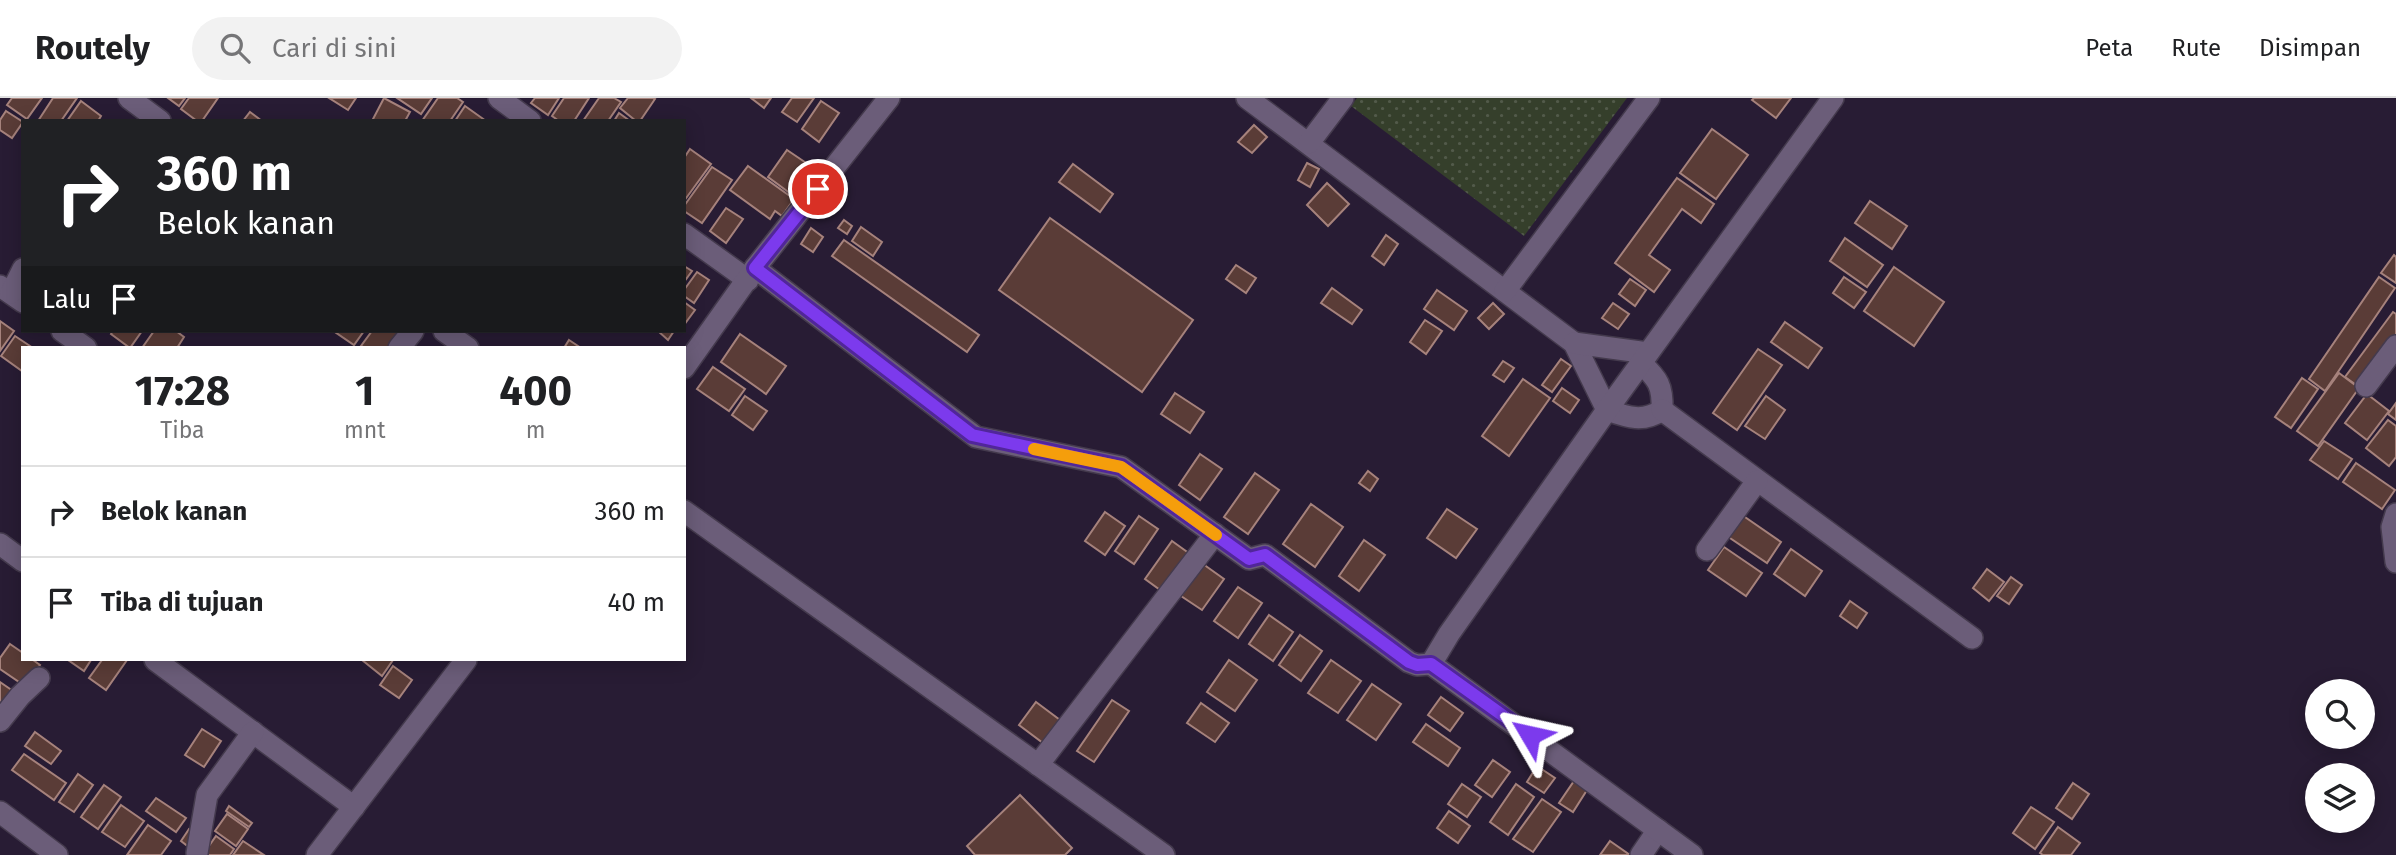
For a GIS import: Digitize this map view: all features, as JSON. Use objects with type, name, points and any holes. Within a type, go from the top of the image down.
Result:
[{"type":"street","points":[[129,98],[157,119]]},
{"type":"street","points":[[499,98],[527,119]]},
{"type":"street","points":[[1247,98],[1574,343],[1645,358],[1660,386],[1662,410],[1972,638]]},
{"type":"street","points":[[1309,144],[1343,98]]},
{"type":"street","points":[[1505,291],[1649,98]]},
{"type":"street","points":[[1431,664],[1449,634],[1607,410],[1833,98]]},
{"type":"street","points":[[686,365],[878,102]]},
{"type":"street","points":[[686,235],[751,274],[976,437],[1121,467],[1249,559],[1265,555],[1409,662],[1417,665],[1431,664],[1692,855]]},
{"type":"street","points":[[11,294],[21,273]]},
{"type":"street","points":[[65,333],[83,346]]},
{"type":"street","points":[[446,333],[463,346]]},
{"type":"street","points":[[1574,343],[1607,410],[1630,418],[1654,415],[1662,410]]},
{"type":"street","points":[[2366,386],[2396,346]]},
{"type":"street","points":[[1707,550],[1757,481]]},
{"type":"street","points":[[686,512],[1164,855]]},
{"type":"street","points":[[2396,514],[2392,527],[2396,562]]},
{"type":"street","points":[[1038,765],[1215,534]]},
{"type":"street","points":[[0,544],[21,560]]},
{"type":"street","points":[[156,661],[354,807]]},
{"type":"street","points":[[317,855],[465,661]]},
{"type":"street","points":[[0,721],[39,678]]},
{"type":"street","points":[[197,853],[206,795],[253,732]]},
{"type":"street","points":[[0,812],[51,853]]},
{"type":"street","points":[[1641,855],[1658,830]]},
{"type":"green space","points":[[1357,98],[1627,98],[1524,236],[1351,106]]},
{"type":"building","points":[[12,98],[42,98],[27,119],[7,105]]},
{"type":"building","points":[[53,98],[77,98],[62,119],[39,119]]},
{"type":"building","points":[[168,98],[185,98],[179,106]]},
{"type":"building","points":[[189,98],[218,98],[203,119],[194,119],[181,109]]},
{"type":"building","points":[[329,98],[356,98],[348,110]]},
{"type":"building","points":[[384,98],[410,112],[406,119],[373,119]]},
{"type":"building","points":[[397,98],[432,98],[421,114]]},
{"type":"building","points":[[438,98],[457,98],[463,102],[451,119],[423,119]]},
{"type":"building","points":[[535,98],[559,98],[548,115],[531,103]]},
{"type":"building","points":[[564,98],[589,98],[575,119],[556,119],[552,116]]},
{"type":"building","points":[[599,98],[614,98],[621,102],[609,119],[584,119]]},
{"type":"building","points":[[628,98],[655,99],[641,119],[634,119],[620,108]]},
{"type":"building","points":[[751,98],[771,98],[764,108]]},
{"type":"building","points":[[792,98],[814,98],[797,122],[782,112]]},
{"type":"building","points":[[1791,98],[1776,118],[1752,100]]},
{"type":"building","points":[[81,101],[101,116],[99,119],[68,119]]},
{"type":"building","points":[[821,101],[839,113],[819,142],[802,129]]},
{"type":"building","points":[[465,106],[483,119],[456,119]]},
{"type":"building","points":[[6,111],[21,121],[12,138],[0,130],[0,120]]},
{"type":"building","points":[[250,112],[259,119],[245,119]]},
{"type":"building","points":[[619,113],[627,119],[615,119]]},
{"type":"building","points":[[1254,125],[1267,137],[1252,153],[1238,142]]},
{"type":"building","points":[[1712,129],[1748,155],[1716,199],[1680,173]]},
{"type":"building","points":[[690,149],[711,164],[686,198],[686,155]]},
{"type":"building","points":[[787,150],[818,171],[798,199],[768,177]]},
{"type":"building","points":[[1307,163],[1319,169],[1310,187],[1298,180]]},
{"type":"building","points":[[1073,164],[1113,194],[1100,212],[1059,182]]},
{"type":"building","points":[[748,166],[794,199],[782,216],[775,211],[770,219],[730,190]]},
{"type":"building","points":[[712,167],[732,180],[702,223],[686,212],[686,203]]},
{"type":"building","points":[[1677,178],[1714,204],[1701,223],[1682,209],[1649,255],[1670,270],[1654,292],[1615,263]]},
{"type":"building","points":[[1327,183],[1349,204],[1328,226],[1307,205]]},
{"type":"building","points":[[1870,201],[1907,226],[1892,249],[1855,223]]},
{"type":"building","points":[[726,208],[743,219],[726,243],[710,231]]},
{"type":"building","points":[[1050,218],[1193,320],[1142,392],[999,290]]},
{"type":"building","points":[[844,220],[852,226],[847,234],[838,228]]},
{"type":"building","points":[[861,227],[882,242],[873,256],[852,241]]},
{"type":"building","points":[[811,228],[823,237],[813,252],[801,244]]},
{"type":"building","points":[[1386,235],[1398,244],[1384,265],[1372,256]]},
{"type":"building","points":[[1845,238],[1883,265],[1867,287],[1830,261]]},
{"type":"building","points":[[844,240],[979,335],[967,352],[832,256]]},
{"type":"building","points":[[2394,255],[2396,257],[2396,283],[2381,273]]},
{"type":"building","points":[[1236,265],[1256,278],[1246,293],[1226,279]]},
{"type":"building","points":[[686,267],[692,271],[686,279]]},
{"type":"building","points":[[1894,267],[1944,302],[1914,346],[1864,311]]},
{"type":"building","points":[[697,272],[709,280],[694,303],[686,297],[686,287]]},
{"type":"building","points":[[1844,277],[1866,292],[1854,308],[1833,293]]},
{"type":"building","points":[[2379,277],[2395,288],[2325,391],[2309,379]]},
{"type":"building","points":[[1630,279],[1646,290],[1635,306],[1619,294]]},
{"type":"building","points":[[1332,288],[1362,310],[1352,324],[1321,303]]},
{"type":"building","points":[[1437,290],[1467,311],[1454,330],[1424,309]]},
{"type":"building","points":[[686,303],[695,310],[686,322]]},
{"type":"building","points":[[1493,303],[1504,314],[1489,329],[1478,318]]},
{"type":"building","points":[[1613,303],[1629,314],[1618,329],[1602,318]]},
{"type":"building","points":[[2393,312],[2396,314],[2396,343],[2362,389],[2345,377]]},
{"type":"building","points":[[1425,320],[1442,331],[1426,354],[1410,342]]},
{"type":"building","points":[[0,321],[14,331],[0,351]]},
{"type":"building","points":[[1785,322],[1822,348],[1808,368],[1771,342]]},
{"type":"building","points":[[112,333],[141,333],[131,346]]},
{"type":"building","points":[[153,333],[179,333],[184,337],[178,346],[143,346]]},
{"type":"building","points":[[336,333],[363,333],[354,345]]},
{"type":"building","points":[[371,333],[402,335],[394,346],[361,346]]},
{"type":"building","points":[[660,333],[673,333],[668,340]]},
{"type":"building","points":[[740,334],[786,366],[766,394],[721,362]]},
{"type":"building","points":[[15,336],[30,346],[21,346],[21,370],[1,356]]},
{"type":"building","points":[[569,340],[578,346],[565,346]]},
{"type":"building","points":[[1758,349],[1782,365],[1737,430],[1713,413]]},
{"type":"building","points":[[1561,359],[1571,366],[1552,392],[1542,385]]},
{"type":"building","points":[[1503,361],[1514,368],[1504,382],[1493,375]]},
{"type":"building","points":[[713,367],[745,389],[729,411],[697,389]]},
{"type":"building","points":[[2339,373],[2359,388],[2318,446],[2297,431]]},
{"type":"building","points":[[2302,378],[2318,389],[2291,428],[2275,417]]},
{"type":"building","points":[[1523,379],[1550,398],[1509,456],[1482,436]]},
{"type":"building","points":[[1562,388],[1579,400],[1570,413],[1553,401]]},
{"type":"building","points":[[1175,393],[1204,412],[1190,433],[1161,414]]},
{"type":"building","points":[[2367,394],[2389,411],[2367,440],[2345,423]]},
{"type":"building","points":[[745,396],[767,411],[753,430],[732,415]]},
{"type":"building","points":[[1766,396],[1785,410],[1765,439],[1745,426]]},
{"type":"building","points":[[2396,403],[2396,420],[2388,414]]},
{"type":"building","points":[[2388,420],[2396,426],[2396,457],[2389,466],[2366,448]]},
{"type":"building","points":[[2324,441],[2352,459],[2338,479],[2310,460]]},
{"type":"building","points":[[1200,454],[1222,469],[1200,500],[1179,485]]},
{"type":"building","points":[[2356,463],[2395,490],[2382,509],[2343,482]]},
{"type":"building","points":[[1368,471],[1378,479],[1370,491],[1359,483]]},
{"type":"building","points":[[1255,473],[1279,490],[1248,534],[1224,517]]},
{"type":"building","points":[[1311,504],[1343,527],[1315,567],[1283,544]]},
{"type":"building","points":[[1447,509],[1477,529],[1456,558],[1427,538]]},
{"type":"building","points":[[1105,512],[1125,526],[1105,555],[1085,541]]},
{"type":"building","points":[[1742,515],[1781,542],[1767,563],[1727,536]]},
{"type":"building","points":[[1139,516],[1158,529],[1134,564],[1115,551]]},
{"type":"building","points":[[1364,540],[1385,555],[1359,591],[1339,576]]},
{"type":"building","points":[[1172,541],[1190,554],[1163,592],[1145,579]]},
{"type":"building","points":[[1724,547],[1762,573],[1746,596],[1708,570]]},
{"type":"building","points":[[1791,549],[1822,571],[1805,596],[1774,574]]},
{"type":"building","points":[[1203,564],[1224,579],[1202,610],[1181,596]]},
{"type":"building","points":[[1987,569],[2004,582],[1989,601],[1973,588]]},
{"type":"building","points":[[2011,577],[2022,585],[2009,604],[1997,596]]},
{"type":"building","points":[[1238,587],[1262,603],[1238,638],[1214,621]]},
{"type":"building","points":[[1850,601],[1867,613],[1857,628],[1840,616]]},
{"type":"building","points":[[1269,615],[1293,632],[1273,661],[1249,644]]},
{"type":"building","points":[[1300,635],[1322,651],[1301,681],[1279,665]]},
{"type":"building","points":[[10,644],[21,652],[21,661],[34,661],[40,665],[25,686],[0,669],[0,658]]},
{"type":"building","points":[[1229,660],[1257,680],[1235,711],[1207,692]]},
{"type":"building","points":[[1331,660],[1361,681],[1338,713],[1308,693]]},
{"type":"building","points":[[69,661],[90,661],[84,671]]},
{"type":"building","points":[[101,661],[126,661],[106,690],[89,678]]},
{"type":"building","points":[[363,661],[392,661],[382,676]]},
{"type":"building","points":[[393,666],[412,680],[399,698],[380,685]]},
{"type":"building","points":[[0,682],[16,693],[0,708]]},
{"type":"building","points":[[1372,684],[1401,704],[1376,740],[1347,720]]},
{"type":"building","points":[[1441,697],[1463,713],[1450,731],[1428,715]]},
{"type":"building","points":[[1112,700],[1129,711],[1094,762],[1077,751]]},
{"type":"building","points":[[1036,702],[1064,723],[1047,746],[1019,725]]},
{"type":"building","points":[[1201,703],[1229,723],[1215,742],[1187,723]]},
{"type":"building","points":[[1426,724],[1460,748],[1448,766],[1413,742]]},
{"type":"building","points":[[202,729],[221,741],[204,767],[185,755]]},
{"type":"building","points":[[35,732],[61,751],[51,764],[25,746]]},
{"type":"building","points":[[24,754],[66,783],[54,800],[12,770]]},
{"type":"building","points":[[1493,760],[1510,772],[1492,797],[1475,785]]},
{"type":"building","points":[[1537,766],[1555,778],[1544,793],[1527,782]]},
{"type":"building","points":[[78,774],[93,785],[74,812],[59,802]]},
{"type":"building","points":[[1574,781],[1587,790],[1573,812],[1559,803]]},
{"type":"building","points":[[2073,783],[2089,794],[2072,819],[2056,808]]},
{"type":"building","points":[[1462,784],[1481,797],[1467,817],[1448,804]]},
{"type":"building","points":[[1516,784],[1534,797],[1508,835],[1490,822]]},
{"type":"building","points":[[104,785],[121,797],[98,829],[81,817]]},
{"type":"building","points":[[1020,795],[1072,848],[1065,855],[975,855],[967,846]]},
{"type":"building","points":[[156,798],[186,818],[176,832],[146,811]]},
{"type":"building","points":[[1542,799],[1561,812],[1533,852],[1513,839]]},
{"type":"building","points":[[121,805],[144,821],[125,847],[102,832]]},
{"type":"building","points":[[229,806],[252,823],[249,827],[226,811]]},
{"type":"building","points":[[2031,807],[2054,822],[2035,849],[2013,833]]},
{"type":"building","points":[[1449,811],[1470,826],[1458,843],[1437,828]]},
{"type":"building","points":[[227,814],[248,829],[236,846],[215,831]]},
{"type":"building","points":[[148,825],[171,841],[161,855],[127,855]]},
{"type":"building","points":[[2058,827],[2080,843],[2071,855],[2043,855],[2040,853]]},
{"type":"building","points":[[189,829],[199,835],[190,848],[181,841]]},
{"type":"building","points":[[216,836],[234,849],[230,855],[204,853]]},
{"type":"building","points":[[243,841],[264,855],[233,855]]},
{"type":"building","points":[[1610,841],[1630,855],[1600,855]]},
{"type":"slow traffic","points":[[1034,449],[1121,467],[1216,535]]},
{"type":"route","points":[[818,189],[755,268],[972,435],[1121,467],[1249,559],[1265,555],[1409,662],[1417,665],[1431,664],[1530,735]]}]
